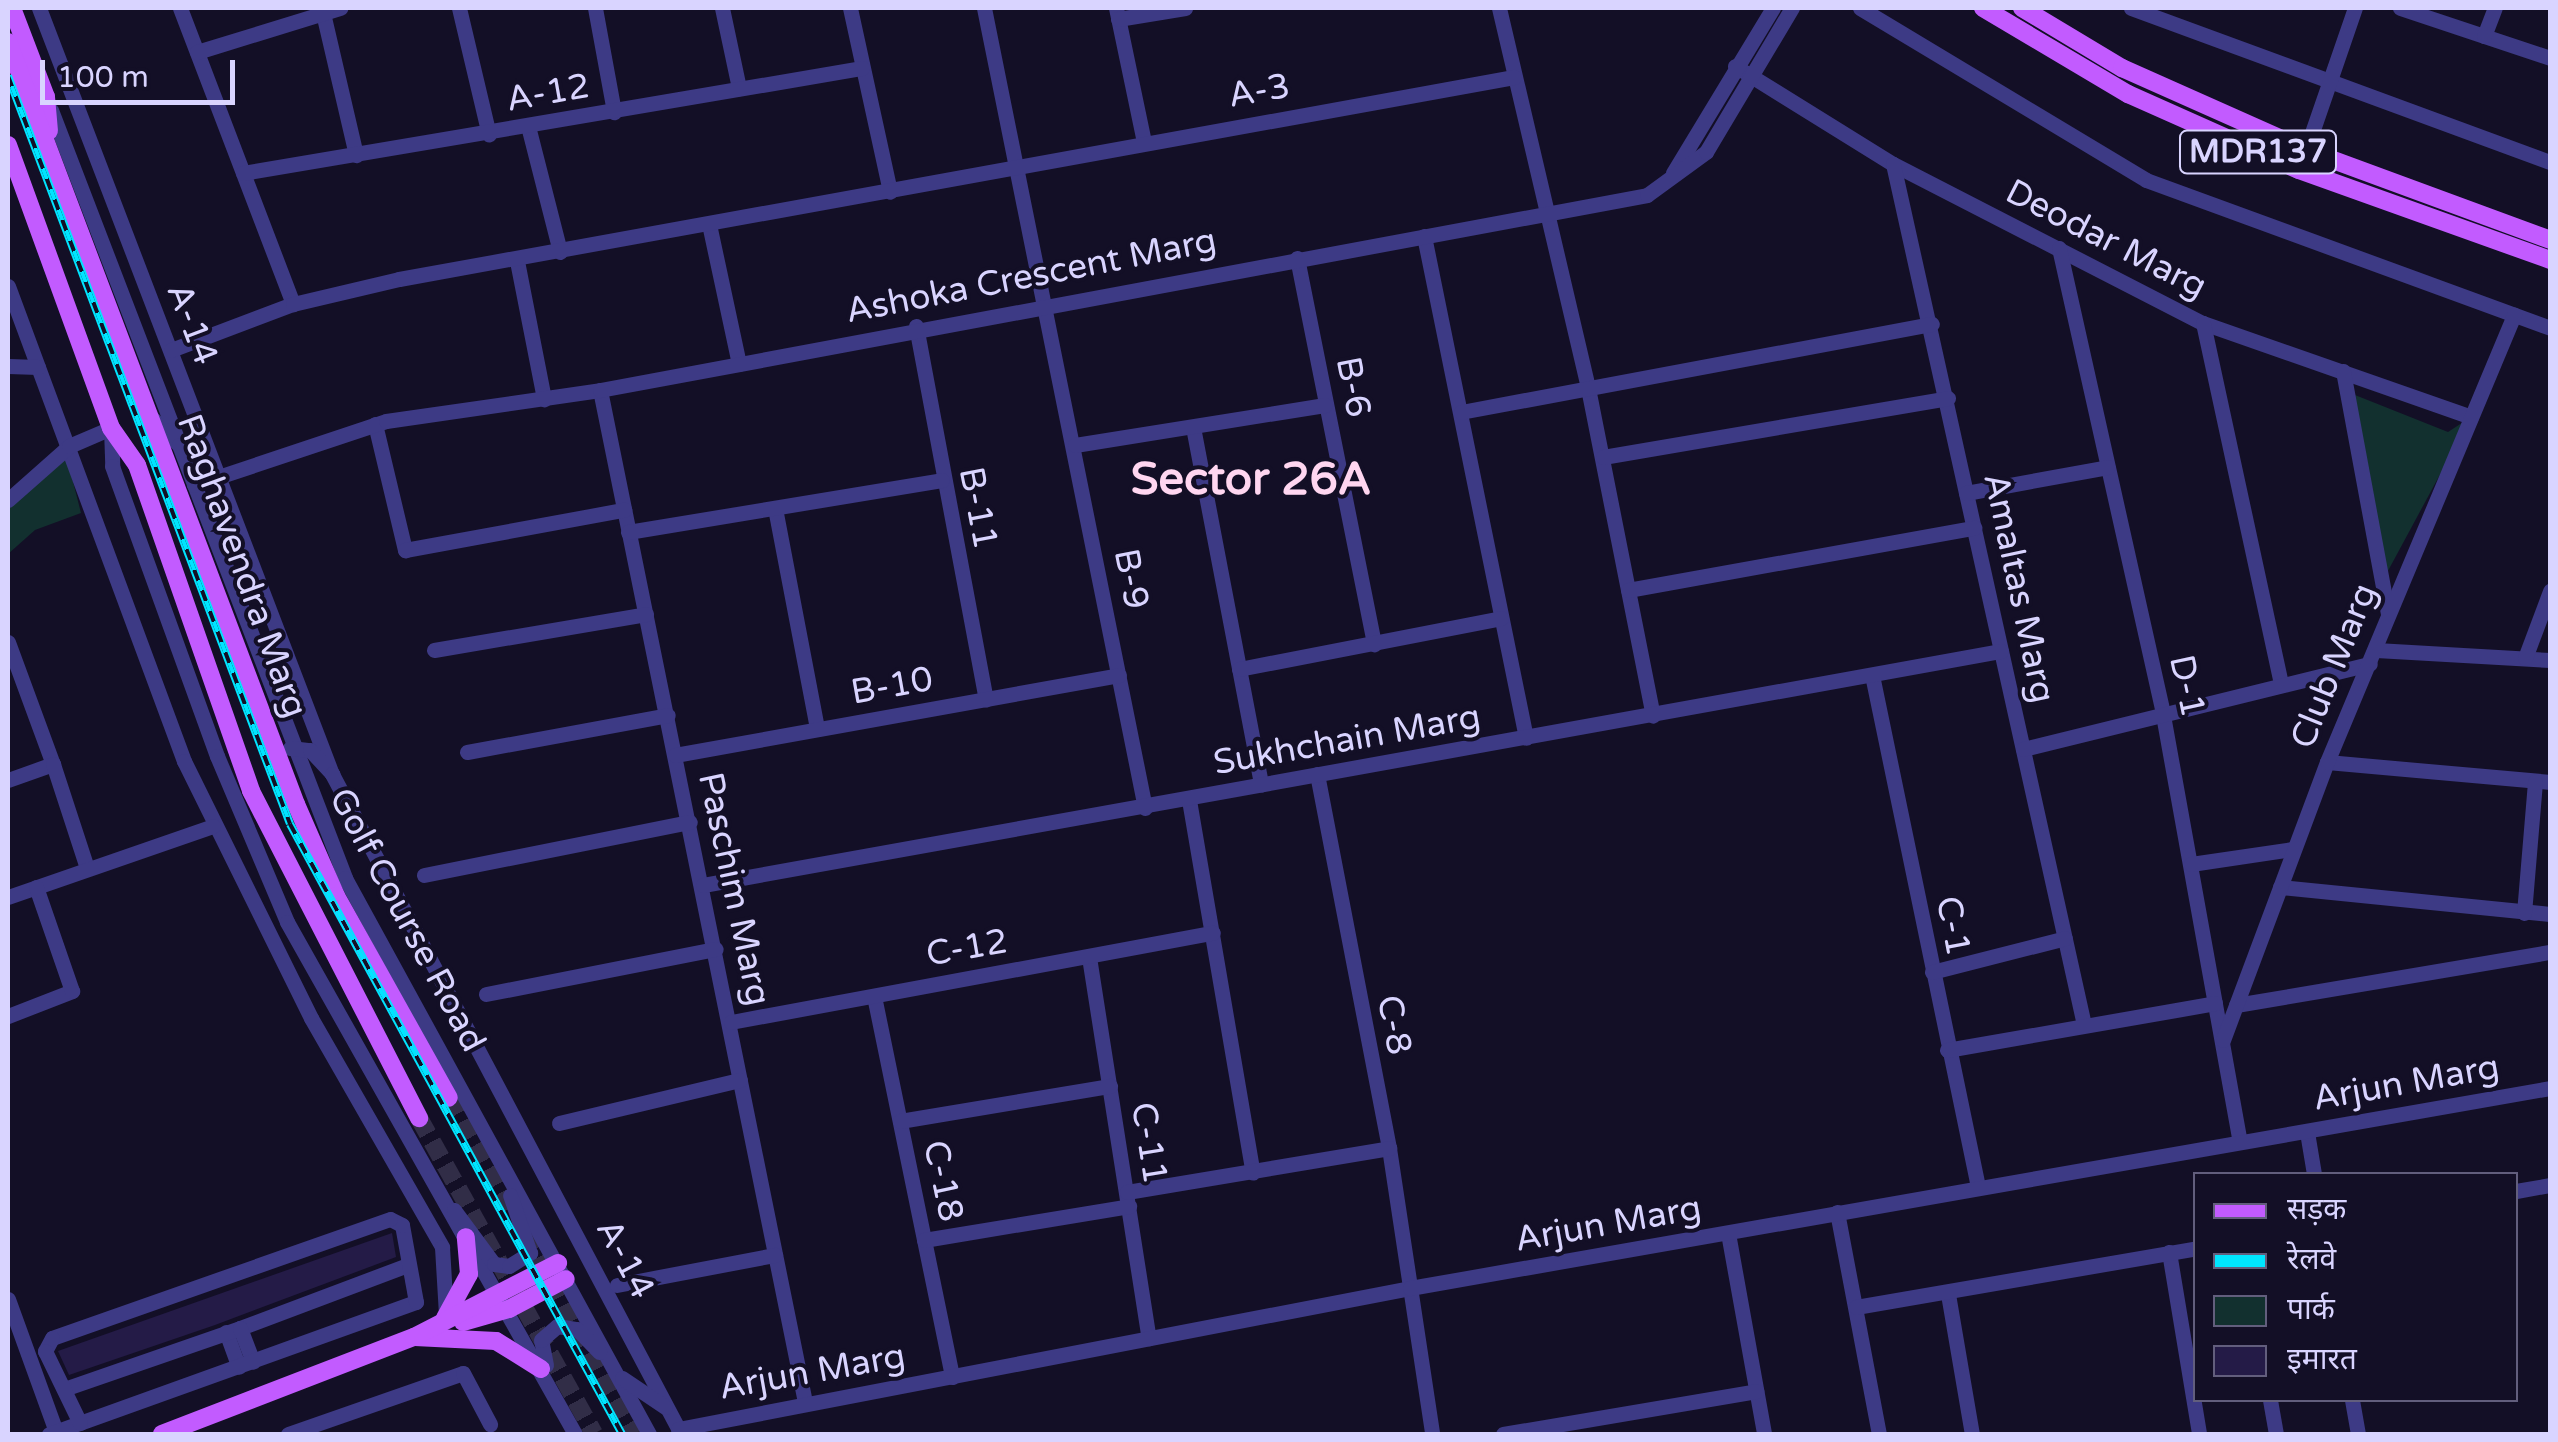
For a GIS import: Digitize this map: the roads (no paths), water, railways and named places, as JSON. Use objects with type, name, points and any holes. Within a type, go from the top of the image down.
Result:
[{"type":"main road","points":[[12,8],[46,97],[50,148]]},
{"type":"main road","name":"MDR137","points":[[1983,8],[2128,94],[2298,170],[2550,260]]},
{"type":"main road","name":"MDR137","points":[[2022,8],[2122,68],[2306,150],[2550,240]]},
{"type":"main road","name":"Raghavendra Marg","points":[[8,42],[336,896],[449,1098]]},
{"type":"main road","name":"Raghavendra Marg","points":[[8,145],[112,428],[136,465],[251,791],[419,1118]]},
{"type":"main road","points":[[414,1336],[446,1317],[469,1274],[466,1238]]},
{"type":"main road","points":[[162,1434],[505,1302],[562,1271]]},
{"type":"main road","points":[[414,1336],[496,1342],[541,1369]]},
{"type":"street","name":"A-14","points":[[39,8],[332,774],[680,1432]]},
{"type":"street","points":[[180,8],[292,304]]},
{"type":"street","points":[[197,52],[340,8]]},
{"type":"street","points":[[459,8],[489,135]]},
{"type":"street","points":[[594,8],[614,112]]},
{"type":"street","points":[[722,8],[739,88]]},
{"type":"street","points":[[850,8],[890,192]]},
{"type":"street","name":"B-9","points":[[984,8],[1145,808]]},
{"type":"street","points":[[1144,142],[1117,13],[1185,8]]},
{"type":"street","points":[[1499,8],[1588,388],[1653,716]]},
{"type":"street","points":[[1673,173],[1773,8]]},
{"type":"street","name":"Ashoka Crescent Marg","points":[[194,485],[374,424],[600,390],[916,326],[1647,196],[1706,152],[1792,8]]},
{"type":"street","points":[[1860,8],[2146,180],[2550,328]]},
{"type":"street","points":[[2130,8],[2328,84],[2550,162]]},
{"type":"street","points":[[2306,150],[2354,8]]},
{"type":"street","points":[[2400,8],[2550,58]]},
{"type":"street","points":[[2484,36],[2495,8]]},
{"type":"street","points":[[323,14],[356,155]]},
{"type":"street","name":"Deodar Marg","points":[[1735,66],[1893,164],[2202,324],[2472,417]]},
{"type":"street","name":"A-12","points":[[243,174],[489,135],[862,68]]},
{"type":"street","name":"A-3","points":[[171,350],[292,304],[1015,165],[1514,78]]},
{"type":"street","points":[[46,97],[179,445]]},
{"type":"street","points":[[528,126],[560,252]]},
{"type":"street","name":"Amaltas Marg","points":[[1893,164],[1932,324],[2084,1025]]},
{"type":"street","points":[[708,224],[739,364]]},
{"type":"street","points":[[1424,236],[1526,738]]},
{"type":"street","name":"D-1","points":[[2059,248],[2163,715],[2240,1141]]},
{"type":"street","name":"B-6","points":[[1297,258],[1374,644]]},
{"type":"street","points":[[517,260],[544,398]]},
{"type":"street","points":[[8,286],[213,826],[340,1072],[442,1247],[446,1317]]},
{"type":"street","name":"Club Marg","points":[[2222,1044],[2327,762],[2514,314]]},
{"type":"street","points":[[1461,412],[1932,324]]},
{"type":"street","points":[[2202,324],[2281,686]]},
{"type":"street","name":"B-11","points":[[916,326],[986,700]]},
{"type":"street","points":[[8,366],[38,366]]},
{"type":"street","points":[[2343,371],[2388,613]]},
{"type":"street","name":"Paschim Marg","points":[[600,390],[805,1402]]},
{"type":"street","points":[[1603,457],[1948,398]]},
{"type":"street","points":[[1075,445],[1326,405]]},
{"type":"street","name":"Golf Course Road","points":[[152,418],[179,445],[290,748],[344,878],[649,1434]]},
{"type":"street","points":[[374,424],[405,550],[624,510]]},
{"type":"street","points":[[1193,427],[1260,785]]},
{"type":"street","points":[[8,500],[69,446],[112,428],[112,466],[216,756],[287,922],[505,1302],[575,1434]]},
{"type":"street","points":[[1966,493],[2108,467]]},
{"type":"street","points":[[628,532],[942,480]]},
{"type":"street","points":[[775,508],[817,729]]},
{"type":"street","points":[[1628,590],[1974,528]]},
{"type":"street","points":[[2525,658],[2550,591]]},
{"type":"street","points":[[434,650],[646,614]]},
{"type":"street","points":[[1239,669],[1501,618]]},
{"type":"street","points":[[8,642],[86,868]]},
{"type":"street","name":"Sukhchain Marg","points":[[703,884],[1145,808],[2001,651]]},
{"type":"street","points":[[2023,749],[2281,686],[2373,657],[2550,660]]},
{"type":"street","name":"B-10","points":[[676,755],[1119,676]]},
{"type":"street","name":"C-1","points":[[1872,676],[1978,1187]]},
{"type":"street","points":[[467,752],[668,714]]},
{"type":"street","points":[[290,748],[310,750],[332,774]]},
{"type":"street","points":[[2327,762],[2543,781],[2524,912]]},
{"type":"street","points":[[8,780],[53,764]]},
{"type":"street","name":"C-8","points":[[1317,774],[1388,1148],[1432,1434]]},
{"type":"street","points":[[1189,800],[1252,1173]]},
{"type":"street","points":[[424,876],[690,822]]},
{"type":"street","points":[[8,897],[213,826]]},
{"type":"street","points":[[2191,864],[2293,849]]},
{"type":"street","points":[[8,1016],[72,991],[36,887]]},
{"type":"street","points":[[2280,887],[2550,914]]},
{"type":"street","name":"C-12","points":[[731,1022],[1213,933]]},
{"type":"street","points":[[1932,972],[2065,938]]},
{"type":"street","points":[[486,994],[716,949]]},
{"type":"street","points":[[2236,1005],[2550,952]]},
{"type":"street","name":"C-11","points":[[1089,957],[1149,1338]]},
{"type":"street","name":"C-18","points":[[874,996],[952,1377]]},
{"type":"street","points":[[1947,1050],[2214,1004]]},
{"type":"street","points":[[340,1072],[364,1061]]},
{"type":"street","points":[[560,1123],[740,1080]]},
{"type":"street","points":[[900,1121],[1110,1086]]},
{"type":"street","name":"Arjun Marg","points":[[680,1432],[805,1402],[1410,1288],[2550,1088]]},
{"type":"street","points":[[2307,1132],[2314,1172]]},
{"type":"street","points":[[924,1240],[1388,1148]]},
{"type":"street","points":[[449,1208],[470,1222],[496,1266],[522,1260],[529,1245],[510,1176]]},
{"type":"street","points":[[2518,1191],[2550,1184]]},
{"type":"street","points":[[1837,1212],[1879,1434]]},
{"type":"street","points":[[9,1307],[54,1434],[416,1302],[402,1225],[390,1219],[52,1338],[45,1352],[54,1378],[67,1388],[80,1423]]},
{"type":"street","points":[[1728,1233],[1764,1434]]},
{"type":"street","points":[[1856,1307],[2193,1248]]},
{"type":"street","points":[[2169,1252],[2198,1434]]},
{"type":"street","points":[[617,1285],[775,1255]]},
{"type":"street","points":[[67,1388],[408,1265]]},
{"type":"street","points":[[1948,1294],[1972,1434]]},
{"type":"street","points":[[551,1388],[540,1347],[552,1328],[576,1329],[608,1357]]},
{"type":"street","points":[[233,1330],[246,1364]]},
{"type":"street","points":[[288,1434],[306,1431],[462,1373],[490,1424]]},
{"type":"street","points":[[618,1376],[668,1408]]},
{"type":"street","points":[[1503,1434],[1756,1391]]},
{"type":"street","points":[[2270,1402],[2276,1434]]},
{"type":"street","points":[[2352,1402],[2358,1434]]},
{"type":"tunnel","points":[[449,1098],[512,1211]]},
{"type":"tunnel","points":[[419,1118],[594,1434]]},
{"type":"tunnel","points":[[525,1234],[635,1434]]},
{"type":"railway","points":[[8,76],[290,824],[622,1434]]},
{"type":"district","name":"Sector 26A","points":[[1251,481]]}]
